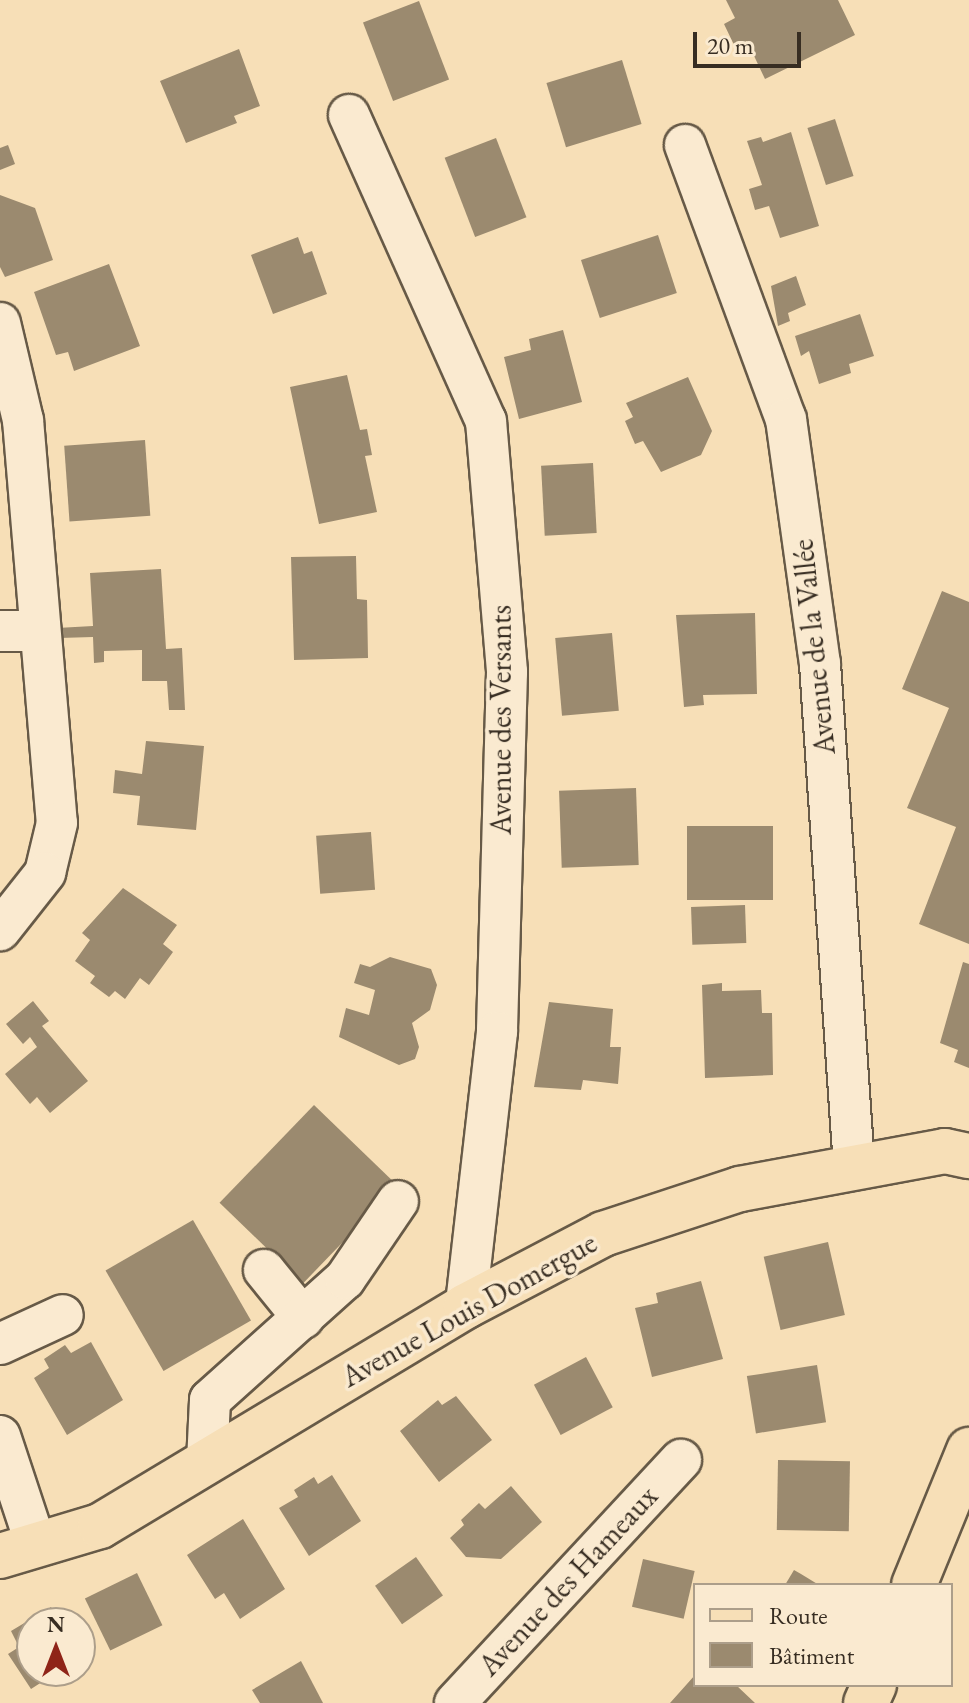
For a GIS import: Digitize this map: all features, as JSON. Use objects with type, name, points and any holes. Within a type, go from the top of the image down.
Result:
[{"type":"main road","name":"Avenue Louis Domergue","points":[[18,1550],[100,1526],[466,1306],[603,1234],[740,1189],[945,1151],[969,1156]]},
{"type":"main road","points":[[915,1583],[969,1450]]},
{"type":"street","name":"Avenue des Versants","points":[[349,115],[486,421],[507,672],[497,1032],[466,1306]]},
{"type":"street","name":"Avenue de la Vallée","points":[[685,145],[786,419],[820,664],[854,1166]]},
{"type":"street","points":[[0,323],[23,420],[19,631],[57,823],[45,873],[0,930]]},
{"type":"street","points":[[207,1462],[210,1400],[303,1318],[371,1248],[398,1201]]},
{"type":"street","points":[[264,1270],[303,1318]]},
{"type":"street","points":[[0,1344],[63,1315]]},
{"type":"street","points":[[0,1436],[18,1550]]},
{"type":"street","name":"Avenue des Hameaux","points":[[455,1703],[681,1460]]},
{"type":"building","points":[[726,0],[838,0],[855,35],[765,79],[747,41],[735,47],[724,24],[735,18]]},
{"type":"building","points":[[419,1],[449,79],[393,101],[363,23]]},
{"type":"building","points":[[239,49],[260,106],[234,116],[237,123],[186,143],[160,81]]},
{"type":"building","points":[[622,60],[642,124],[566,147],[546,83]]},
{"type":"building","points":[[835,119],[854,176],[826,185],[807,128]]},
{"type":"building","points":[[791,132],[819,226],[780,238],[769,206],[755,210],[749,189],[762,185],[747,141],[761,137],[763,142]]},
{"type":"building","points":[[496,138],[526,217],[475,237],[445,158]]},
{"type":"building","points":[[8,145],[15,164],[0,170],[0,148]]},
{"type":"building","points":[[0,195],[35,208],[53,260],[5,277],[0,267]]},
{"type":"building","points":[[658,235],[677,293],[600,318],[581,260]]},
{"type":"building","points":[[298,237],[304,254],[312,251],[327,294],[273,314],[251,255]]},
{"type":"building","points":[[109,264],[140,346],[74,371],[68,352],[56,355],[34,292]]},
{"type":"building","points":[[796,276],[806,305],[788,313],[790,321],[778,326],[771,286]]},
{"type":"building","points":[[860,314],[874,356],[849,364],[851,373],[819,384],[809,351],[801,356],[795,336]]},
{"type":"building","points":[[563,330],[582,402],[519,419],[504,357],[531,350],[529,339]]},
{"type":"building","points":[[347,375],[360,430],[367,429],[372,455],[365,456],[377,512],[319,524],[290,387]]},
{"type":"building","points":[[688,377],[712,431],[701,455],[661,472],[643,441],[635,444],[625,421],[633,417],[626,403]]},
{"type":"building","points":[[145,440],[150,516],[69,521],[64,446]]},
{"type":"building","points":[[593,463],[597,533],[545,536],[541,466]]},
{"type":"building","points":[[356,556],[357,599],[367,600],[368,658],[294,660],[291,557]]},
{"type":"building","points":[[161,569],[166,649],[182,648],[185,710],[169,710],[167,681],[142,681],[142,650],[104,651],[104,662],[94,663],[93,637],[59,638],[57,628],[93,626],[90,573]]},
{"type":"building","points":[[942,591],[969,602],[969,944],[919,924],[956,827],[907,808],[949,708],[902,689]]},
{"type":"building","points":[[755,613],[757,694],[703,695],[704,705],[684,707],[676,615]]},
{"type":"building","points":[[612,633],[619,711],[562,716],[555,638]]},
{"type":"building","points":[[146,741],[204,746],[196,830],[137,825],[140,796],[113,793],[115,770],[142,774]]},
{"type":"building","points":[[636,788],[639,865],[562,868],[559,791]]},
{"type":"building","points":[[687,826],[773,826],[773,900],[687,900]]},
{"type":"building","points":[[371,832],[375,890],[320,894],[316,836]]},
{"type":"building","points":[[123,888],[177,925],[163,944],[173,952],[149,985],[140,978],[125,999],[115,991],[109,997],[90,983],[95,976],[75,961],[90,940],[82,933]]},
{"type":"building","points":[[745,905],[746,943],[692,945],[691,907]]},
{"type":"building","points":[[390,957],[431,969],[437,985],[430,1010],[412,1023],[419,1047],[415,1059],[399,1065],[339,1037],[346,1008],[369,1015],[375,990],[354,983],[360,964],[370,967]]},
{"type":"building","points":[[963,962],[969,964],[969,1068],[954,1062],[958,1050],[940,1043]]},
{"type":"building","points":[[722,983],[722,991],[761,990],[762,1013],[772,1013],[773,1075],[705,1078],[702,985]]},
{"type":"building","points":[[33,1001],[49,1021],[42,1026],[88,1081],[50,1113],[37,1097],[30,1104],[5,1074],[37,1047],[30,1037],[23,1044],[6,1024]]},
{"type":"building","points":[[549,1002],[613,1009],[610,1047],[621,1047],[618,1084],[583,1080],[581,1090],[534,1087]]},
{"type":"building","points":[[314,1105],[397,1186],[303,1283],[220,1203]]},
{"type":"building","points":[[193,1220],[251,1320],[164,1371],[106,1270]]},
{"type":"building","points":[[828,1242],[845,1315],[781,1330],[764,1257]]},
{"type":"building","points":[[701,1281],[723,1359],[652,1377],[635,1308],[658,1303],[656,1293]]},
{"type":"building","points":[[91,1342],[123,1400],[67,1435],[34,1378],[49,1368],[44,1359],[65,1345],[71,1353]]},
{"type":"building","points":[[586,1357],[613,1407],[561,1435],[534,1385]]},
{"type":"building","points":[[817,1365],[826,1422],[756,1433],[747,1376]]},
{"type":"building","points":[[456,1396],[492,1440],[439,1482],[400,1431],[438,1400],[442,1405]]},
{"type":"building","points":[[778,1460],[850,1461],[849,1531],[777,1530]]},
{"type":"building","points":[[332,1475],[361,1521],[309,1556],[279,1508],[298,1497],[294,1490],[314,1477],[318,1484]]},
{"type":"building","points":[[511,1486],[542,1522],[501,1559],[466,1557],[450,1538],[464,1525],[461,1520],[479,1503],[485,1509]]},
{"type":"building","points":[[243,1519],[285,1589],[240,1619],[224,1593],[215,1599],[187,1555]]},
{"type":"building","points":[[416,1557],[443,1596],[402,1624],[375,1586]]},
{"type":"building","points":[[643,1559],[695,1571],[684,1619],[632,1607]]},
{"type":"building","points":[[794,1570],[816,1583],[786,1583]]},
{"type":"building","points":[[137,1573],[162,1625],[110,1651],[96,1621],[96,1607],[89,1607],[85,1598]]},
{"type":"building","points":[[16,1649],[16,1666],[8,1654]]},
{"type":"building","points":[[301,1661],[323,1703],[260,1703],[252,1690]]},
{"type":"building","points":[[693,1677],[693,1687],[738,1687],[755,1703],[670,1703]]}]
